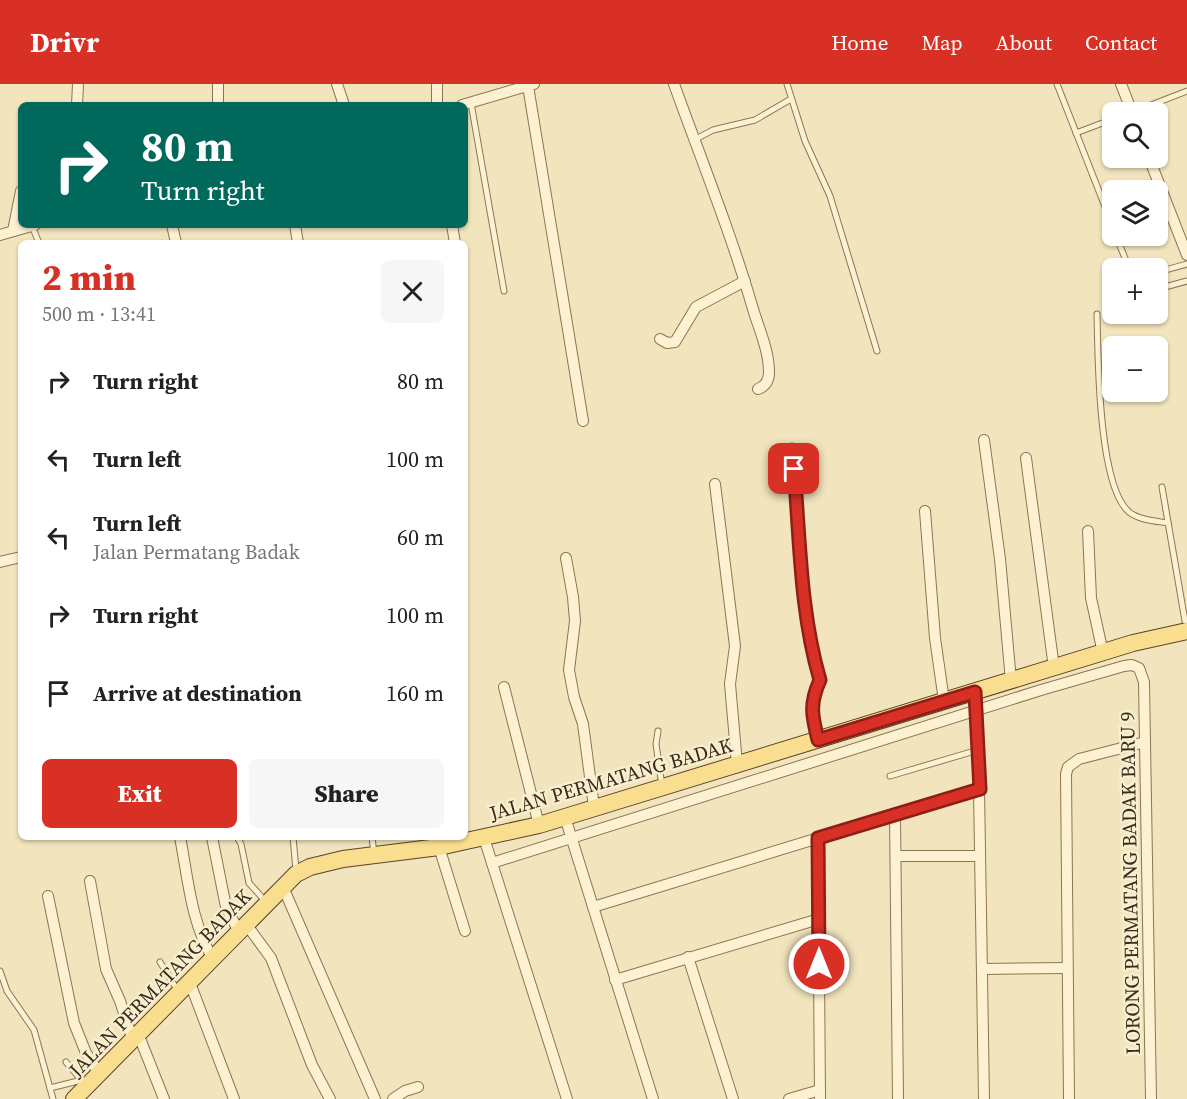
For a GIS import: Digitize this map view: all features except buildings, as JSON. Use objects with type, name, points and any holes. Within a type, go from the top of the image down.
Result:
[{"type":"main road","name":"JALAN PERMATANG BADAK","points":[[74,1099],[85,1083],[100,1075],[296,874],[310,867],[374,855],[439,847],[539,825],[1054,668],[1186,625]]},
{"type":"street","points":[[77,102],[78,84]]},
{"type":"street","points":[[218,84],[218,102]]},
{"type":"street","points":[[337,84],[343,102]]},
{"type":"street","points":[[436,102],[437,84]]},
{"type":"street","points":[[674,84],[718,201],[745,281],[769,365],[768,382],[758,389]]},
{"type":"street","points":[[1121,84],[1128,102]]},
{"type":"street","points":[[468,103],[531,85],[584,421]]},
{"type":"street","points":[[1153,168],[1187,255]]},
{"type":"street","points":[[13,231],[18,206]]},
{"type":"street","points":[[0,235],[24,228]]},
{"type":"street","points":[[660,339],[667,343],[675,342],[696,307],[745,281]]},
{"type":"street","points":[[984,440],[1000,559],[1011,681]]},
{"type":"street","points":[[1026,458],[1054,668]]},
{"type":"street","points":[[715,484],[735,646],[730,684],[737,764]]},
{"type":"street","points":[[925,511],[935,638],[944,701]]},
{"type":"street","points":[[1088,531],[1091,598],[1102,653]]},
{"type":"street","points":[[0,562],[18,558]]},
{"type":"street","points":[[566,558],[575,621],[569,670],[585,736],[594,807]]},
{"type":"street","name":"LORONG PERMATANG BADAK BARU 9","points":[[976,711],[1124,666],[1132,665],[1138,668],[1144,682],[1151,1099]]},
{"type":"street","points":[[504,687],[539,825]]},
{"type":"street","points":[[975,692],[980,789],[984,1099]]},
{"type":"street","points":[[492,863],[976,711]]},
{"type":"street","points":[[1069,1099],[1065,782],[1068,767],[1079,759],[1145,742]]},
{"type":"street","points":[[593,908],[980,789]]},
{"type":"street","points":[[895,815],[898,1099]]},
{"type":"street","points":[[565,817],[653,1099]]},
{"type":"street","points":[[484,838],[567,1099]]},
{"type":"street","points":[[789,1099],[820,1095],[818,838]]},
{"type":"street","points":[[181,840],[197,923],[213,959]]},
{"type":"street","points":[[213,840],[226,907],[243,928],[264,947],[275,966],[312,1065],[330,1099]]},
{"type":"street","points":[[439,847],[465,932]]},
{"type":"street","points":[[896,856],[980,856]]},
{"type":"street","points":[[90,881],[106,969],[164,1099]]},
{"type":"street","points":[[283,887],[375,1099]]},
{"type":"street","points":[[48,896],[74,1023],[86,1053],[100,1075]]},
{"type":"street","points":[[615,980],[819,919]]},
{"type":"street","points":[[688,957],[733,1099]]},
{"type":"street","points":[[982,969],[1066,968]]},
{"type":"street","points":[[185,988],[234,1099]]},
{"type":"street","points":[[393,1099],[405,1091],[418,1087]]},
{"type":"lane","points":[[787,84],[805,141],[830,196],[877,351]]},
{"type":"lane","points":[[1057,84],[1102,199]]},
{"type":"lane","points":[[1158,102],[1187,91]]},
{"type":"lane","points":[[694,140],[713,130],[755,120],[791,99]]},
{"type":"lane","points":[[468,114],[504,291]]},
{"type":"lane","points":[[1076,133],[1102,123]]},
{"type":"lane","points":[[1168,269],[1187,264]]},
{"type":"lane","points":[[1168,286],[1187,281]]},
{"type":"lane","points":[[1097,314],[1102,429],[1116,489],[1129,512],[1168,524]]},
{"type":"lane","points":[[792,446],[806,615],[810,647],[820,680],[813,694],[812,709],[818,740]]},
{"type":"lane","points":[[1162,487],[1186,625]]},
{"type":"lane","points":[[658,731],[656,744],[662,787]]},
{"type":"lane","points":[[890,776],[978,750]]},
{"type":"lane","points":[[239,840],[249,883],[267,903]]},
{"type":"lane","points":[[293,840],[296,874]]},
{"type":"lane","points":[[372,840],[374,855]]},
{"type":"lane","points":[[160,962],[185,988]]},
{"type":"lane","points":[[0,971],[3,984],[34,1030],[53,1099]]},
{"type":"lane","points":[[66,1062],[85,1083]]},
{"type":"lane","points":[[50,1088],[85,1083]]},
{"type":"route","points":[[794,469],[806,615],[810,647],[820,680],[813,694],[812,709],[818,740],[975,692],[980,789],[818,838],[819,964]]}]
